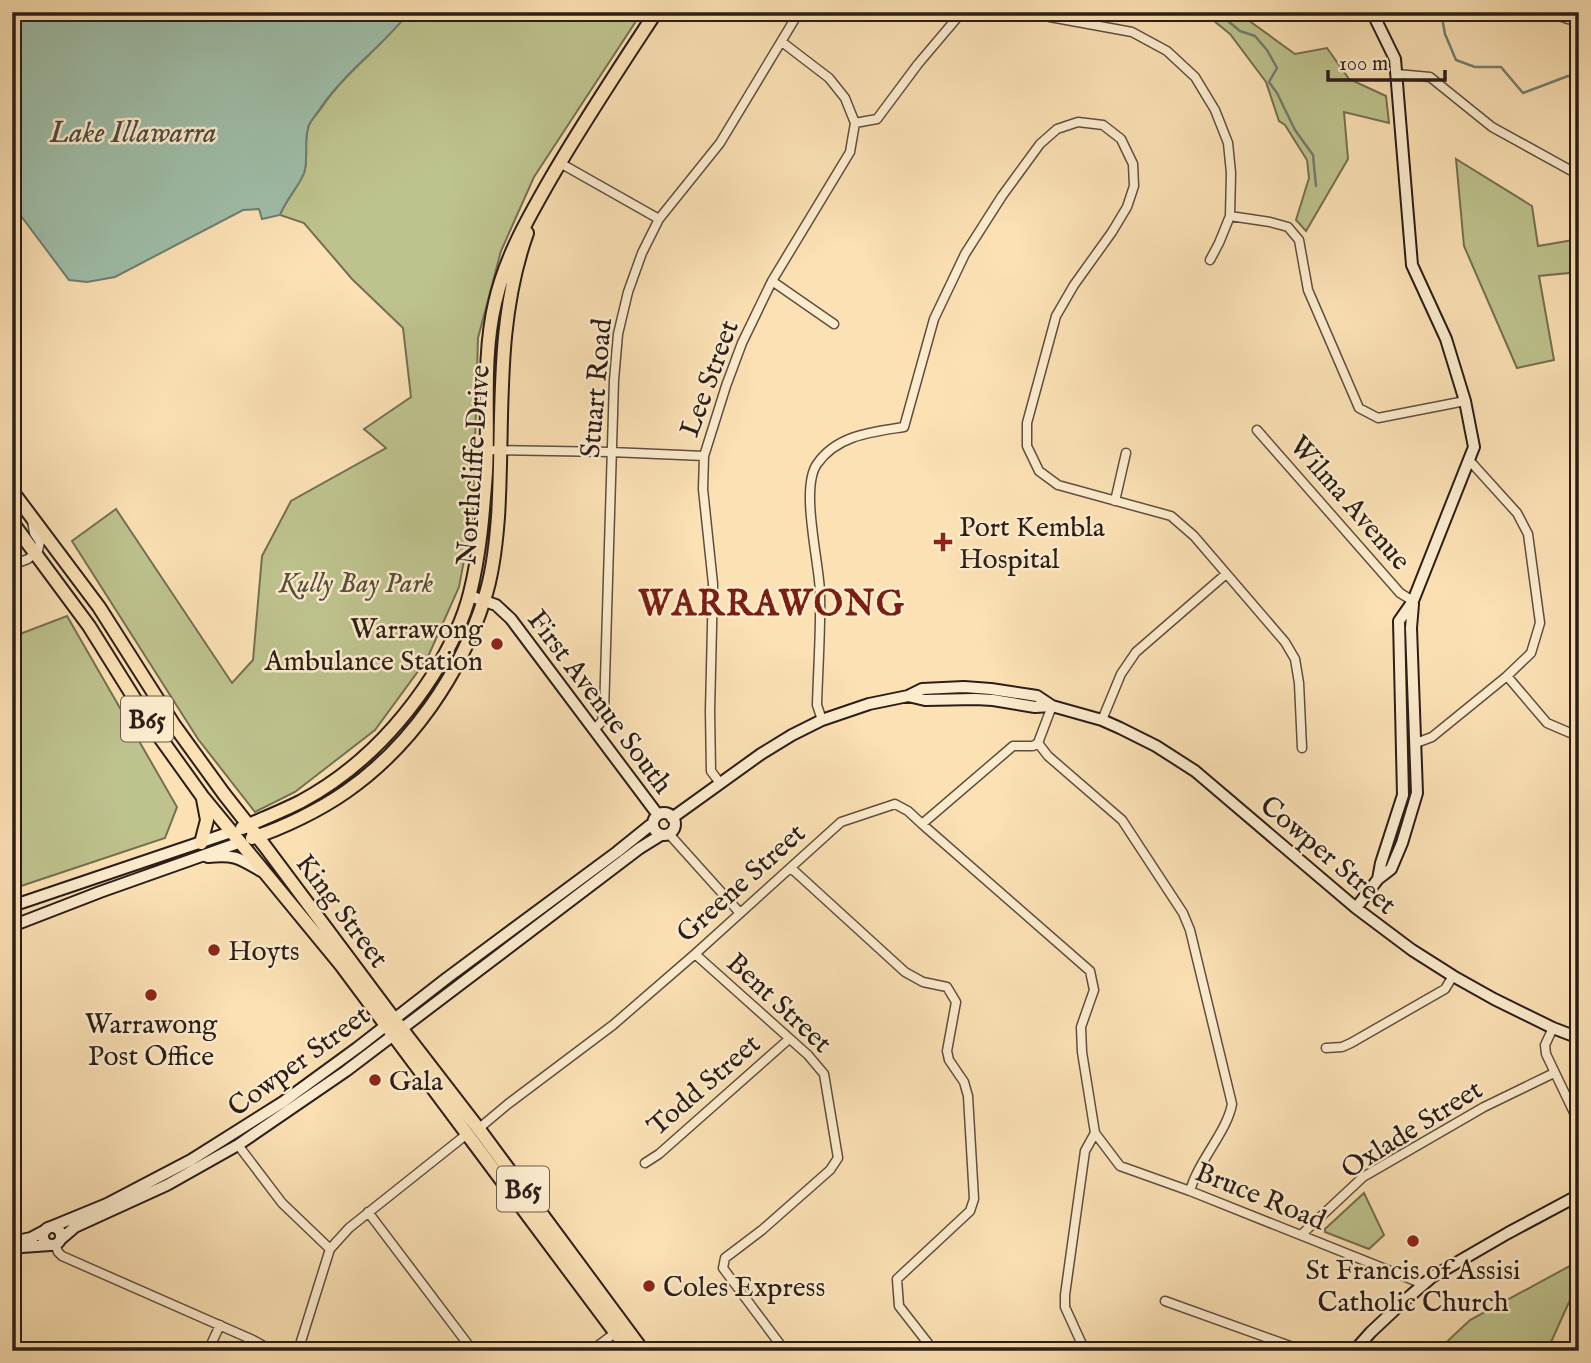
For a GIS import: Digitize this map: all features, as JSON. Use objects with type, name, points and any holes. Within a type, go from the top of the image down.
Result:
[{"type":"main road","name":"Northcliffe Drive","points":[[12,926],[191,859],[236,837],[248,825],[319,791],[350,769],[386,737],[423,689],[455,636],[470,596],[482,533],[488,341],[505,268],[520,233],[560,163],[656,12]]},
{"type":"main road","points":[[1372,12],[1395,59],[1412,265],[1446,340],[1465,401],[1474,447],[1413,601],[1399,621],[1404,795],[1378,878]]},
{"type":"main road","name":"Northcliffe Drive","points":[[12,906],[201,843],[258,836],[333,801],[389,757],[440,693],[462,655],[484,600],[494,556],[498,517],[504,336],[513,282],[526,235],[560,163]]},
{"type":"main road","name":"King Street","points":[[12,491],[99,607],[174,725],[258,836],[394,1027],[643,1351]]},
{"type":"main road","name":"King Street","points":[[12,522],[89,626],[151,725],[202,796],[394,1027]]},
{"type":"main road","name":"First Avenue South","points":[[470,596],[504,611],[511,619],[594,730],[655,819]]},
{"type":"main road","points":[[1356,908],[1378,878],[1391,869],[1417,793],[1411,628],[1413,601]]},
{"type":"main road","points":[[943,699],[953,696],[964,687],[972,693],[988,694],[993,700]]},
{"type":"main road","name":"Cowper Street","points":[[673,818],[761,754],[792,735],[822,720],[869,704],[908,696],[922,689],[964,687],[1037,696],[1052,706],[1101,720],[1156,746],[1195,771],[1356,908],[1407,946],[1494,999],[1579,1038]]},
{"type":"main road","name":"Cowper Street","points":[[908,696],[925,700],[993,700],[1035,707],[1052,706]]},
{"type":"main road","points":[[201,843],[207,820],[202,796]]},
{"type":"main road","points":[[667,814],[673,818],[674,829],[665,835],[656,832],[655,819],[667,814]]},
{"type":"main road","name":"Cowper Street","points":[[12,1250],[56,1243],[75,1227],[167,1185],[238,1145],[312,1095],[655,819]]},
{"type":"main road","name":"Cowper Street","points":[[12,1242],[31,1238],[107,1203],[209,1150],[394,1027],[639,848],[665,835]]},
{"type":"main road","points":[[191,859],[225,855],[235,857],[268,875]]},
{"type":"main road","name":"King Street","points":[[472,1131],[485,1158],[629,1351]]},
{"type":"main road","points":[[1354,1351],[1387,1317],[1441,1271],[1579,1195]]},
{"type":"main road","points":[[48,1229],[60,1231],[56,1243]]},
{"type":"street","name":"Stuart Road","points":[[594,730],[603,721],[604,712],[614,380],[618,334],[628,292],[642,253],[659,219],[720,142],[799,12]]},
{"type":"street","points":[[782,42],[829,78],[845,98],[855,122],[877,119],[918,64],[962,12]]},
{"type":"street","points":[[1045,12],[1050,17],[1132,32],[1167,51],[1195,77],[1215,110],[1228,143],[1231,173],[1230,216],[1210,260]]},
{"type":"street","points":[[1548,12],[1579,21]]},
{"type":"street","points":[[1397,74],[1430,77],[1492,127],[1579,175]]},
{"type":"street","name":"Lee Street","points":[[720,783],[711,772],[713,584],[703,489],[704,456],[742,343],[772,281],[850,152],[855,122]]},
{"type":"street","points":[[822,720],[817,705],[820,591],[809,495],[815,466],[827,452],[847,439],[904,427],[934,319],[965,254],[1002,196],[1040,144],[1057,128],[1078,122],[1103,125],[1121,139],[1133,164],[1134,186],[1127,207],[1056,316],[1027,423],[1027,446],[1039,471],[1058,485],[1171,516],[1195,536],[1285,642],[1295,659],[1299,682],[1302,748]]},
{"type":"street","points":[[560,163],[659,219]]},
{"type":"street","points":[[1230,216],[1270,222],[1288,228],[1299,240],[1308,290],[1359,408],[1378,418],[1465,401]]},
{"type":"street","points":[[772,281],[834,324]]},
{"type":"street","name":"Wilma Avenue","points":[[1257,430],[1400,593],[1413,601]]},
{"type":"street","points":[[486,450],[704,456]]},
{"type":"street","points":[[1115,501],[1126,453]]},
{"type":"street","points":[[1416,743],[1432,737],[1531,653],[1541,623],[1528,534],[1517,513],[1469,460]]},
{"type":"street","points":[[12,565],[36,554],[40,547],[32,527],[33,518]]},
{"type":"street","points":[[1101,720],[1121,674],[1136,652],[1226,574]]},
{"type":"street","points":[[1507,676],[1547,723],[1579,735]]},
{"type":"street","points":[[1052,706],[1038,743],[1032,746],[1013,746],[922,824],[1090,971],[1094,990],[1081,1027],[1095,1133],[1086,1151],[1065,1295],[1065,1307],[1085,1351]]},
{"type":"street","points":[[1038,743],[1048,756],[1122,820],[1183,913],[1190,930],[1232,1104],[1228,1118],[1198,1170],[1190,1191]]},
{"type":"street","name":"Greene Street","points":[[330,1250],[349,1228],[613,1025],[841,822],[895,804],[908,811],[922,824]]},
{"type":"street","name":"First Avenue South","points":[[665,835],[740,913]]},
{"type":"street","points":[[791,868],[905,972],[923,982],[947,987],[956,1002],[947,1051],[949,1060],[964,1082],[968,1096],[974,1199],[970,1211],[897,1279],[899,1306],[934,1351]]},
{"type":"street","name":"Bent Street","points":[[695,954],[808,1055],[824,1074],[838,1158],[830,1170],[762,1230],[724,1258],[723,1268],[785,1351]]},
{"type":"street","points":[[1326,1048],[1342,1047],[1363,1036],[1445,989],[1453,976]]},
{"type":"street","points":[[1553,1028],[1545,1050],[1579,1123]]},
{"type":"street","name":"Todd Street","points":[[645,1163],[659,1154],[789,1039]]},
{"type":"street","name":"Oxlade Street","points":[[1301,1236],[1363,1177],[1484,1107],[1554,1073]]},
{"type":"street","name":"Bruce Road","points":[[1095,1133],[1120,1166],[1190,1191],[1423,1284]]},
{"type":"street","points":[[238,1145],[282,1203],[330,1250],[298,1351]]},
{"type":"street","points":[[368,1213],[473,1351]]},
{"type":"street","points":[[56,1243],[62,1256],[274,1351]]},
{"type":"street","points":[[1165,1301],[1304,1351]]},
{"type":"street","points":[[592,1351],[615,1333],[616,1322],[611,1308]]},
{"type":"street","points":[[208,1351],[220,1325]]},
{"type":"green space","name":"Kully Bay Park","points":[[409,12],[642,12],[534,177],[501,251],[478,338],[473,513],[459,587],[427,659],[375,730],[295,792],[255,812],[198,739],[72,541],[116,509],[232,683],[253,660],[262,556],[291,501],[386,448],[364,429],[411,397],[403,328],[352,279],[304,223],[280,215],[304,173],[306,136],[312,120],[342,82]]},
{"type":"green space","points":[[1203,12],[1237,12],[1295,54],[1327,48],[1349,79],[1386,96],[1389,123],[1344,112],[1348,159],[1306,231],[1296,220],[1309,178],[1307,160],[1285,125],[1279,121],[1266,82],[1230,34]]},
{"type":"green space","points":[[1456,159],[1532,206],[1538,246],[1579,239],[1579,272],[1539,276],[1554,360],[1517,368],[1464,246]]},
{"type":"green space","points":[[67,616],[177,807],[165,838],[12,889],[12,637]]},
{"type":"green space","points":[[1364,1193],[1384,1235],[1369,1249],[1325,1232],[1325,1229]]},
{"type":"green space","points":[[1579,1261],[1579,1280],[1547,1351],[1437,1351],[1470,1320]]},
{"type":"water","name":"Lake Illawarra","points":[[12,12],[409,12],[331,94],[312,120],[306,136],[304,173],[280,215],[262,219],[259,209],[243,210],[115,277],[87,282],[69,280],[12,204]]},
{"type":"waterway","points":[[1217,12],[1240,31],[1255,36],[1267,50],[1277,68],[1269,82],[1295,130],[1313,155],[1316,186]]},
{"type":"waterway","points":[[1441,12],[1445,34],[1456,60],[1475,67],[1501,67],[1523,93],[1568,76],[1579,78]]},
{"type":"place","name":"Port Kembla Hospital","points":[[943,542]]},
{"type":"place","name":"Warrawong Ambulance Station","points":[[497,644]]},
{"type":"place","name":"Hoyts","points":[[214,950]]},
{"type":"place","name":"Warrawong Post Office","points":[[151,995]]},
{"type":"place","name":"Gala","points":[[375,1080]]},
{"type":"place","name":"St Francis of Assisi Catholic Church","points":[[1413,1241]]},
{"type":"place","name":"Coles Express","points":[[649,1286]]},
{"type":"district","name":"WARRAWONG","points":[[772,603]]}]
